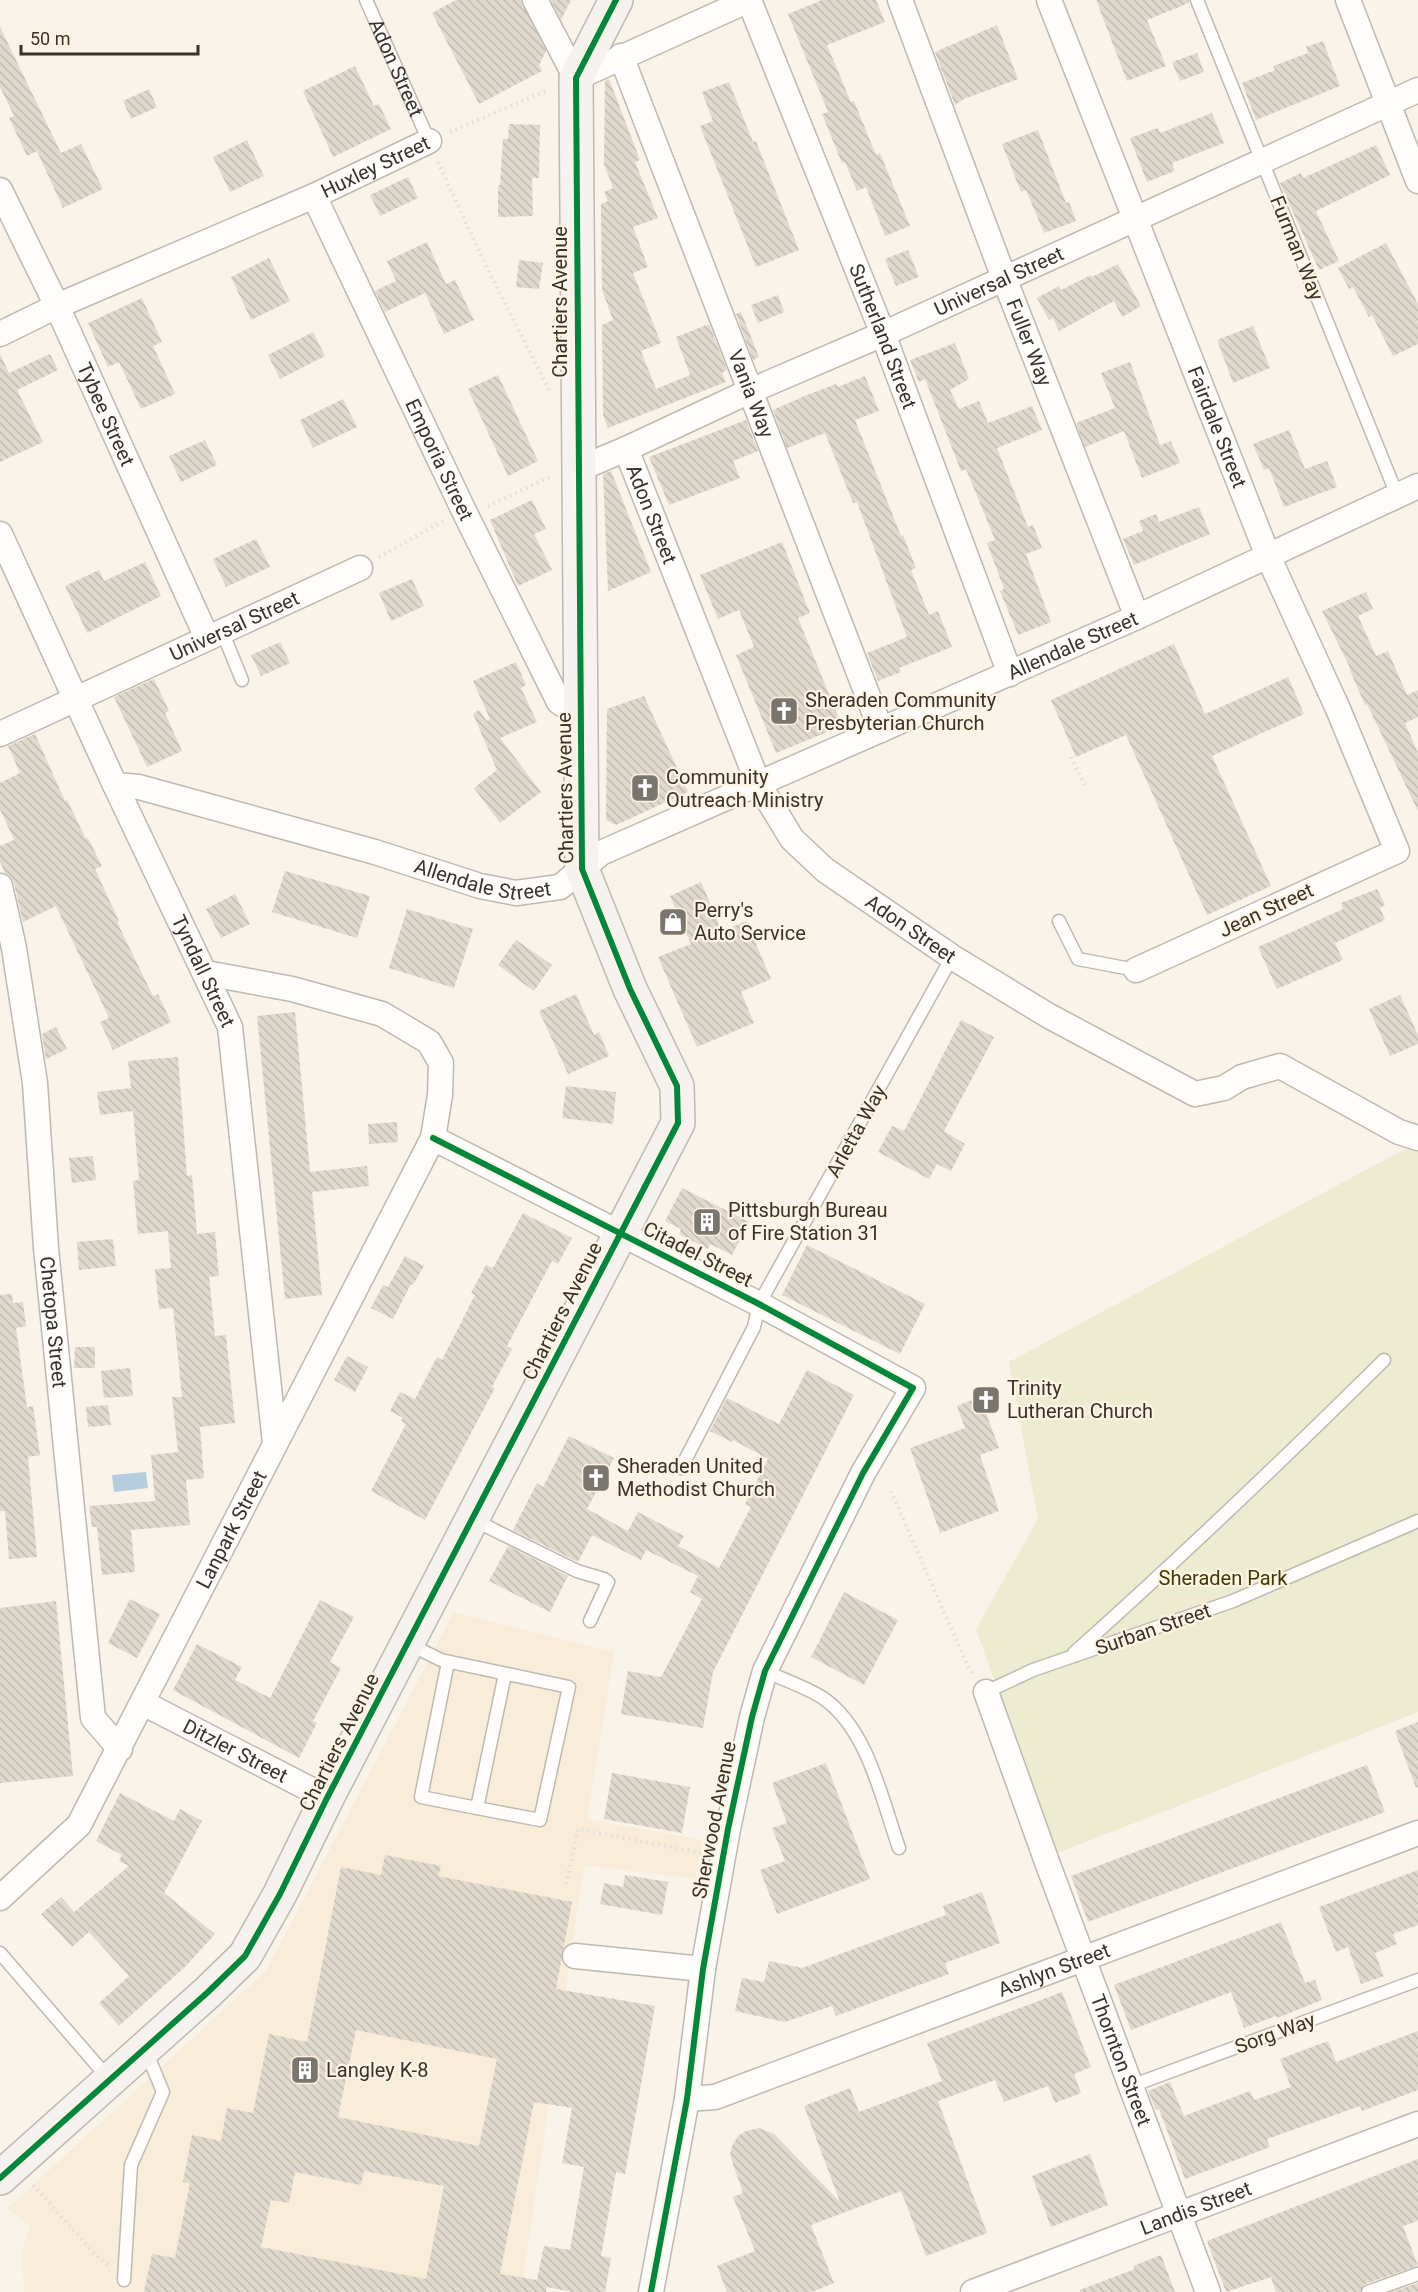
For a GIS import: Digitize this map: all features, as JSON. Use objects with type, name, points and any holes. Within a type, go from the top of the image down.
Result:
[{"type":"street","points":[[535,0],[576,78],[749,0]]},
{"type":"street","name":"Chartiers Avenue","points":[[7,2171],[208,1992],[245,1956],[280,1894],[327,1798],[678,1123],[677,1086],[630,989],[582,869],[579,715],[576,78],[616,0]]},
{"type":"street","name":"Sutherland Street","points":[[749,0],[883,334],[1010,674]]},
{"type":"street","name":"Fuller Way","points":[[900,0],[1004,278],[1137,617]]},
{"type":"street","name":"Fairdale Street","points":[[1049,0],[1268,556],[1338,709],[1396,851]]},
{"type":"street","points":[[1348,0],[1418,181]]},
{"type":"street","name":"Vania Way","points":[[621,56],[881,730]]},
{"type":"street","name":"Universal Street","points":[[579,469],[750,391],[883,334],[1418,90]]},
{"type":"street","name":"Huxley Street","points":[[0,334],[57,306],[314,195],[429,141]]},
{"type":"street","name":"Tybee Street","points":[[0,190],[214,634]]},
{"type":"street","name":"Emporia Street","points":[[314,195],[463,510],[559,702],[579,715]]},
{"type":"street","name":"Adon Street","points":[[627,449],[759,783],[792,838],[825,870],[952,957],[1049,1016],[1195,1094],[1224,1088],[1242,1077],[1280,1066],[1399,1132],[1418,1138]]},
{"type":"street","name":"Allendale Street","points":[[115,785],[139,787],[375,852],[480,886],[516,893],[560,887],[602,853],[1137,617],[1408,491]]},
{"type":"street","name":"Tyndall Street","points":[[0,534],[115,785],[230,1027],[275,1443]]},
{"type":"street","name":"Universal Street","points":[[0,734],[360,568]]},
{"type":"street","name":"Jean Street","points":[[1136,970],[1396,851]]},
{"type":"street","name":"Chetopa Street","points":[[0,886],[14,948],[35,1083],[46,1248],[93,1718],[120,1749]]},
{"type":"street","points":[[206,973],[292,989],[382,1014],[429,1042],[441,1063],[440,1095],[433,1138]]},
{"type":"street","name":"Citadel Street","points":[[433,1138],[759,1304],[914,1388]]},
{"type":"street","name":"Lanpark Street","points":[[0,1898],[79,1826],[433,1138]]},
{"type":"street","name":"Sherwood Avenue","points":[[651,2292],[687,2099],[703,1969],[723,1857],[752,1717],[765,1671],[863,1473],[914,1388]]},
{"type":"street","name":"Thornton Street","points":[[986,1692],[1083,1960],[1208,2292]]},
{"type":"street","name":"Ditzler Street","points":[[143,1703],[327,1798]]},
{"type":"street","name":"Ashlyn Street","points":[[687,2099],[715,2097],[1418,1833]]},
{"type":"street","points":[[575,1956],[703,1969]]},
{"type":"street","name":"Landis Street","points":[[973,2292],[1418,2124]]},
{"type":"lane","name":"Adon Street","points":[[366,0],[429,141]]},
{"type":"lane","name":"Furman Way","points":[[1197,0],[1262,160],[1408,491]]},
{"type":"lane","name":"Tybee Street","points":[[214,634],[242,680]]},
{"type":"lane","points":[[1059,921],[1078,959],[1136,970]]},
{"type":"lane","name":"Arletta Way","points":[[681,1468],[754,1327],[759,1304],[952,957]]},
{"type":"lane","points":[[1069,1658],[1197,1542],[1384,1360]]},
{"type":"lane","points":[[473,1520],[577,1571],[609,1582],[590,1621]]},
{"type":"lane","name":"Surban Street","points":[[986,1692],[1033,1670],[1233,1601],[1418,1521]]},
{"type":"lane","points":[[408,1644],[448,1662],[569,1687],[540,1820],[421,1797],[448,1662]]},
{"type":"lane","points":[[765,1671],[822,1698],[842,1713],[864,1747],[899,1848]]},
{"type":"lane","points":[[477,1808],[505,1674]]},
{"type":"lane","points":[[0,1953],[109,2079]]},
{"type":"lane","name":"Sorg Way","points":[[1131,2086],[1418,1980]]},
{"type":"lane","points":[[124,2280],[131,2165],[163,2092],[145,2048]]},
{"type":"lane","points":[[1368,2292],[1418,2274]]},
{"type":"path","points":[[360,568],[463,510],[479,510],[555,475],[579,469]]},
{"type":"path","points":[[1071,756],[1086,787]]},
{"type":"path","points":[[891,1491],[969,1669],[986,1692]]},
{"type":"path","points":[[567,1884],[578,1829],[723,1857]]},
{"type":"path","points":[[7,2171],[93,2252]]},
{"type":"shaded area","points":[[454,1612],[614,1652],[587,1819],[702,1840],[696,1879],[584,1865],[521,2292],[24,2292],[22,2250],[30,2227],[8,2208],[266,1971]]},
{"type":"green space","name":"Sheraden Park","points":[[1418,1142],[1418,1712],[1055,1854],[976,1629],[1038,1519],[1009,1362]]},
{"type":"water","points":[[146,1472],[148,1488],[114,1492],[112,1475]]},
{"type":"building","points":[[456,0],[521,0],[546,51],[539,65],[542,71],[479,104],[432,13]]},
{"type":"building","points":[[551,0],[571,0],[561,20]]},
{"type":"building","points":[[822,0],[876,0],[885,22],[827,45],[851,102],[854,101],[876,155],[880,153],[910,226],[885,236],[866,187],[857,191],[845,162],[842,163],[822,114],[828,112],[788,14]]},
{"type":"building","points":[[1096,0],[1189,0],[1189,3],[1147,20],[1166,66],[1127,81]]},
{"type":"building","points":[[997,25],[1018,79],[964,99],[955,105],[935,52]]},
{"type":"building","points":[[0,27],[61,153],[81,144],[103,189],[63,208],[37,151],[27,156],[9,118],[14,116],[0,87]]},
{"type":"building","points":[[1323,41],[1340,86],[1256,120],[1242,83],[1275,70],[1273,66],[1308,53],[1306,47]]},
{"type":"building","points":[[1197,53],[1204,72],[1180,81],[1172,62]]},
{"type":"building","points":[[355,66],[374,106],[379,104],[391,129],[333,157],[303,91]]},
{"type":"building","points":[[609,79],[640,160],[635,162],[658,218],[633,227],[648,267],[633,273],[661,343],[641,351],[656,389],[690,375],[676,337],[709,324],[727,370],[722,373],[726,382],[608,428],[603,415],[602,325],[613,320],[602,290],[601,204],[608,201],[604,192],[613,188],[604,164],[605,80]]},
{"type":"building","points":[[729,82],[753,142],[756,141],[799,250],[756,267],[700,126],[713,121],[702,92]]},
{"type":"building","points":[[149,89],[157,107],[131,119],[123,101]]},
{"type":"building","points":[[1212,113],[1224,143],[1172,163],[1175,171],[1147,182],[1130,138],[1158,128],[1160,133]]},
{"type":"building","points":[[509,124],[540,125],[539,178],[532,178],[533,216],[498,217],[498,185],[500,185],[503,139],[508,139]]},
{"type":"building","points":[[1038,130],[1066,203],[1069,202],[1076,221],[1044,233],[1026,190],[1021,192],[1002,144]]},
{"type":"building","points":[[247,140],[264,176],[230,192],[213,157]]},
{"type":"building","points":[[1376,145],[1390,175],[1316,211],[1339,261],[1319,270],[1280,183],[1301,173],[1303,178]]},
{"type":"building","points":[[408,177],[418,198],[380,216],[370,195]]},
{"type":"building","points":[[427,242],[446,284],[455,280],[474,320],[444,334],[425,293],[385,312],[375,291],[396,281],[387,261]]},
{"type":"building","points":[[1386,243],[1418,304],[1418,344],[1393,356],[1372,315],[1369,317],[1353,287],[1349,289],[1338,268]]},
{"type":"building","points":[[908,250],[919,277],[896,286],[885,259]]},
{"type":"building","points":[[269,258],[290,301],[251,320],[231,277]]},
{"type":"building","points":[[519,260],[543,263],[539,289],[516,287]]},
{"type":"building","points":[[1118,264],[1141,306],[1122,317],[1114,301],[1059,331],[1053,318],[1049,320],[1037,298],[1059,286],[1061,290]]},
{"type":"building","points":[[778,295],[784,312],[758,323],[751,305]]},
{"type":"building","points":[[142,298],[162,342],[153,346],[175,394],[141,409],[119,362],[108,367],[88,323]]},
{"type":"building","points":[[741,312],[759,357],[753,360],[736,314]]},
{"type":"building","points":[[1253,326],[1270,368],[1233,383],[1217,340]]},
{"type":"building","points":[[313,332],[325,356],[280,379],[268,355]]},
{"type":"building","points":[[955,343],[969,379],[950,390],[959,409],[979,401],[988,423],[1032,406],[1042,430],[997,448],[1028,527],[1033,525],[1042,548],[1026,554],[1051,622],[1018,635],[1000,591],[1004,589],[987,543],[995,540],[966,469],[961,471],[925,379],[919,382],[910,360]]},
{"type":"building","points":[[0,354],[9,373],[50,354],[58,370],[17,390],[43,442],[0,462]]},
{"type":"building","points":[[1130,362],[1160,445],[1171,441],[1180,463],[1142,478],[1124,431],[1085,447],[1076,423],[1115,408],[1101,373]]},
{"type":"building","points":[[498,375],[538,461],[508,476],[468,389]]},
{"type":"building","points":[[865,376],[879,411],[855,420],[916,568],[911,570],[929,615],[938,611],[952,647],[899,668],[901,672],[878,681],[867,653],[907,637],[857,502],[853,503],[825,433],[787,448],[773,410],[836,384],[838,387]]},
{"type":"building","points":[[343,399],[357,427],[313,448],[300,420]]},
{"type":"building","points":[[746,420],[758,451],[733,461],[740,478],[669,505],[649,457]]},
{"type":"building","points":[[1289,430],[1305,469],[1327,461],[1337,487],[1284,507],[1269,468],[1264,470],[1253,444]]},
{"type":"building","points":[[205,440],[217,465],[181,482],[169,456]]},
{"type":"building","points":[[611,471],[651,572],[608,591],[603,474]]},
{"type":"building","points":[[532,500],[546,529],[534,534],[552,570],[518,586],[490,520]]},
{"type":"building","points":[[1199,507],[1210,534],[1134,565],[1123,539],[1143,531],[1139,521],[1156,514],[1159,522]]},
{"type":"building","points":[[256,539],[270,567],[226,587],[213,559]]},
{"type":"building","points":[[782,542],[810,613],[798,618],[842,726],[776,753],[736,655],[754,647],[739,610],[718,619],[700,575]]},
{"type":"building","points":[[145,562],[161,596],[87,633],[65,586],[99,570],[104,581]]},
{"type":"building","points":[[412,579],[424,606],[391,621],[379,593]]},
{"type":"building","points":[[1366,592],[1373,609],[1358,616],[1376,656],[1388,651],[1407,695],[1418,690],[1418,717],[1405,723],[1418,753],[1418,811],[1367,704],[1365,705],[1322,611]]},
{"type":"building","points":[[280,642],[290,663],[261,676],[251,655]]},
{"type":"building","points":[[1174,644],[1205,714],[1288,677],[1304,714],[1212,756],[1271,886],[1207,915],[1126,735],[1076,757],[1051,700]]},
{"type":"building","points":[[516,662],[526,685],[521,688],[537,722],[500,738],[541,792],[500,823],[474,788],[497,770],[473,714],[479,710],[487,721],[490,719],[473,681]]},
{"type":"building","points":[[154,679],[169,711],[165,713],[182,751],[147,767],[114,697]]},
{"type":"building","points":[[644,696],[688,792],[616,825],[606,820],[607,709]]},
{"type":"building","points":[[35,734],[65,801],[67,800],[102,866],[95,869],[119,921],[117,922],[153,996],[158,994],[171,1022],[113,1050],[100,1022],[109,1018],[56,906],[23,922],[14,883],[5,873],[0,862],[0,846],[14,840],[0,809],[0,783],[20,773],[8,746]]},
{"type":"building","points":[[285,871],[370,896],[357,938],[272,912]]},
{"type":"building","points":[[701,882],[722,931],[746,921],[771,979],[741,992],[754,1023],[697,1047],[658,957],[691,944],[670,896]]},
{"type":"building","points":[[1377,889],[1385,905],[1380,908],[1385,920],[1335,943],[1343,960],[1277,989],[1258,947],[1343,909],[1341,903]]},
{"type":"building","points":[[235,894],[250,924],[221,938],[206,909]]},
{"type":"building","points":[[407,909],[473,929],[454,988],[389,968]]},
{"type":"building","points":[[516,940],[552,965],[534,991],[498,965]]},
{"type":"building","points":[[576,994],[594,1035],[599,1032],[609,1056],[568,1074],[539,1011]]},
{"type":"building","points":[[1400,995],[1418,1035],[1418,1044],[1390,1056],[1369,1009]]},
{"type":"building","points":[[295,1012],[310,1172],[367,1166],[369,1186],[312,1192],[322,1295],[285,1299],[257,1016]]},
{"type":"building","points":[[961,1020],[994,1037],[944,1131],[965,1144],[951,1171],[937,1164],[929,1179],[878,1152],[892,1126],[904,1131]]},
{"type":"building","points":[[56,1027],[67,1049],[46,1059],[42,1034]]},
{"type":"building","points":[[178,1057],[187,1176],[192,1175],[197,1234],[215,1232],[219,1276],[209,1277],[215,1336],[226,1335],[235,1423],[200,1427],[204,1478],[186,1480],[190,1525],[131,1530],[135,1572],[102,1575],[97,1527],[92,1527],[89,1506],[155,1501],[151,1455],[178,1452],[172,1397],[182,1397],[173,1308],[159,1309],[155,1269],[171,1268],[168,1231],[138,1234],[133,1181],[139,1180],[133,1111],[100,1115],[97,1092],[131,1088],[128,1061]]},
{"type":"building","points":[[566,1086],[616,1092],[613,1124],[562,1118]]},
{"type":"building","points":[[397,1122],[398,1142],[369,1144],[368,1124]]},
{"type":"building","points":[[93,1156],[96,1180],[72,1183],[69,1158]]},
{"type":"building","name":"Pittsburgh Bureau of Fire Station 31","points":[[682,1188],[749,1222],[732,1255],[710,1244],[708,1249],[679,1234],[681,1229],[665,1221]]},
{"type":"building","points":[[523,1213],[572,1238],[558,1264],[552,1261],[507,1346],[512,1349],[492,1387],[495,1388],[425,1520],[371,1491],[406,1424],[401,1421],[403,1418],[390,1411],[400,1392],[415,1399],[437,1357],[442,1360],[475,1295],[471,1293],[486,1265],[493,1268]]},
{"type":"building","points":[[113,1239],[116,1266],[79,1270],[77,1242]]},
{"type":"building","points":[[807,1245],[925,1304],[900,1354],[782,1295]]},
{"type":"building","points":[[405,1256],[424,1266],[413,1285],[411,1284],[393,1319],[371,1308],[383,1285],[388,1287]]},
{"type":"building","points":[[12,1294],[13,1303],[23,1302],[26,1326],[16,1328],[27,1407],[33,1406],[40,1455],[28,1457],[37,1557],[9,1559],[5,1511],[0,1511],[0,1295]]},
{"type":"building","points":[[75,1347],[95,1347],[95,1368],[74,1368]]},
{"type":"building","points":[[347,1356],[368,1367],[355,1392],[334,1380]]},
{"type":"building","points":[[130,1368],[133,1396],[104,1398],[101,1371]]},
{"type":"building","points":[[807,1370],[854,1395],[713,1672],[703,1728],[621,1714],[628,1671],[661,1677],[702,1599],[690,1592],[698,1576],[646,1550],[641,1560],[592,1535],[578,1562],[513,1530],[537,1483],[543,1487],[569,1436],[614,1458],[587,1509],[628,1531],[638,1512],[684,1536],[678,1546],[719,1568],[751,1507],[745,1504],[768,1459],[733,1440],[732,1442],[710,1431],[727,1398],[779,1424]]},
{"type":"building","points":[[980,1397],[999,1448],[980,1455],[999,1511],[940,1533],[910,1448],[965,1428],[957,1406]]},
{"type":"building","points":[[108,1405],[111,1425],[88,1427],[86,1407]]},
{"type":"building","points":[[508,1546],[568,1576],[550,1612],[489,1581]]},
{"type":"building","points":[[844,1592],[898,1620],[864,1685],[811,1657]]},
{"type":"building","points":[[130,1599],[160,1614],[137,1658],[108,1643]]},
{"type":"building","points":[[320,1600],[354,1617],[330,1662],[341,1668],[313,1721],[317,1723],[299,1758],[173,1690],[197,1644],[242,1667],[235,1680],[270,1698]]},
{"type":"building","points":[[56,1601],[73,1776],[0,1783],[0,1608]]},
{"type":"building","points":[[1418,1722],[1418,1787],[1416,1788],[1395,1731]]},
{"type":"building","points":[[826,1763],[870,1879],[777,1914],[760,1870],[785,1861],[772,1828],[787,1823],[772,1783]]},
{"type":"building","points":[[1367,1765],[1385,1812],[1088,1922],[1071,1876]]},
{"type":"building","points":[[612,1773],[690,1787],[682,1833],[604,1819]]},
{"type":"building","points":[[120,1793],[174,1821],[180,1809],[202,1821],[164,1893],[215,1934],[186,1966],[119,2026],[99,2003],[129,1976],[89,1932],[72,1947],[41,1914],[61,1897],[74,1912],[129,1866],[119,1861],[122,1855],[96,1841]]},
{"type":"building","name":"Langley K-8","points":[[385,1855],[441,1866],[438,1876],[572,1902],[556,1989],[655,2006],[625,2174],[616,2172],[601,2256],[611,2258],[605,2292],[572,2292],[547,2287],[546,2292],[144,2292],[152,2254],[175,2258],[190,2183],[183,2182],[192,2135],[221,2141],[227,2108],[253,2113],[269,2034],[307,2042],[341,1867],[381,1875]],"holes":[[[356,2030],[497,2059],[479,2146],[338,2117]],[[534,2102],[572,2108],[562,2163],[584,2167],[570,2250],[544,2246],[537,2280],[500,2274]],[[364,2171],[444,2186],[426,2279],[261,2247],[271,2200],[289,2203],[295,2172],[361,2185]]]},
{"type":"building","points":[[1418,1870],[1418,1925],[1393,1934],[1397,1944],[1375,1953],[1384,1976],[1361,1984],[1348,1947],[1336,1952],[1319,1907]]},
{"type":"building","points":[[625,1875],[668,1882],[662,1915],[600,1904],[604,1883],[623,1887]]},
{"type":"building","points":[[982,1892],[1000,1943],[945,1963],[949,1974],[836,2016],[832,2006],[785,2022],[735,2011],[742,1978],[764,1982],[769,1961],[802,1968],[946,1915],[943,1906]]},
{"type":"building","points":[[1281,1922],[1305,1983],[1315,1980],[1322,2000],[1244,2028],[1231,1992],[1131,2030],[1114,1985]]},
{"type":"building","points":[[1062,1992],[1091,2067],[1074,2074],[1081,2093],[1055,2103],[1048,2086],[1004,2102],[995,2080],[938,2101],[987,2233],[926,2256],[901,2191],[811,2225],[834,2283],[812,2292],[727,2292],[717,2266],[755,2251],[733,2197],[743,2193],[730,2155],[738,2136],[746,2131],[759,2128],[774,2134],[840,2202],[804,2106],[850,2088],[859,2112],[942,2081],[927,2043]]},
{"type":"building","points":[[1418,2031],[1418,2090],[1362,2111],[1360,2106],[1267,2139],[1270,2147],[1185,2179],[1159,2109],[1156,2110],[1148,2091],[1170,2082],[1184,2116],[1250,2091],[1254,2100],[1291,2087],[1280,2059],[1328,2041],[1336,2062]]},
{"type":"building","points":[[1090,2154],[1108,2205],[1051,2227],[1032,2176]]},
{"type":"building","points":[[1418,2159],[1418,2221],[1403,2226],[1418,2266],[1365,2284],[1360,2292],[1276,2292],[1271,2277],[1226,2292],[1207,2241]]},
{"type":"building","points":[[1161,2255],[1175,2292],[1080,2292],[1080,2290],[1135,2269],[1133,2266]]},
{"type":"building","points":[[1418,2283],[1418,2292],[1392,2292]]},
{"type":"cycle path","points":[[0,2178],[208,1992],[245,1956],[280,1894],[327,1798],[678,1123],[677,1086],[630,989],[582,869],[576,78],[616,0]]},
{"type":"cycle path","points":[[433,1138],[759,1304],[913,1388],[863,1473],[765,1671],[752,1717],[728,1829],[703,1969],[687,2099],[651,2292]]},
{"type":"place","name":"Sheraden Community Presbyterian Church","points":[[784,711]]},
{"type":"place","name":"Community Outreach Ministry","points":[[645,788]]},
{"type":"place","name":"Perry's Auto Service","points":[[673,922]]},
{"type":"place","name":"Pittsburgh Bureau of Fire Station 31","points":[[707,1222]]},
{"type":"place","name":"Trinity Lutheran Church","points":[[986,1400]]},
{"type":"place","name":"Sheraden United Methodist Church","points":[[596,1478]]},
{"type":"place","name":"Langley K-8","points":[[305,2070]]}]
